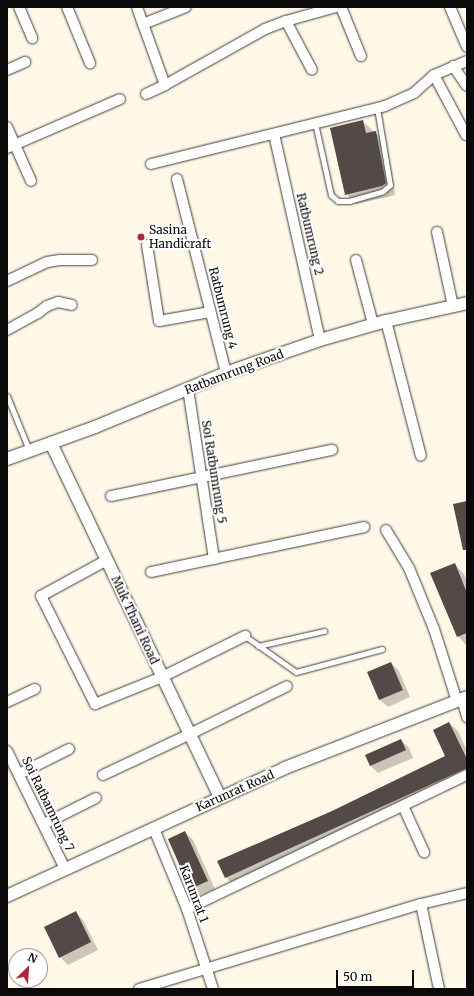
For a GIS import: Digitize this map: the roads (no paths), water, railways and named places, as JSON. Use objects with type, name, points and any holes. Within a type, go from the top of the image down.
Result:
[{"type":"street","points":[[19,7],[32,38]]},
{"type":"street","points":[[67,7],[90,63]]},
{"type":"street","points":[[137,7],[165,85]]},
{"type":"street","points":[[143,24],[186,7]]},
{"type":"street","points":[[146,94],[165,85],[265,29],[286,21],[336,7]]},
{"type":"street","points":[[340,7],[361,56]]},
{"type":"street","points":[[450,7],[467,47]]},
{"type":"street","points":[[286,21],[312,70]]},
{"type":"street","points":[[151,164],[377,108],[414,93],[434,75],[467,61]]},
{"type":"street","points":[[7,70],[25,62]]},
{"type":"street","points":[[453,66],[467,86]]},
{"type":"street","points":[[434,75],[466,135]]},
{"type":"street","points":[[11,146],[120,99]]},
{"type":"street","points":[[7,127],[11,146],[31,181]]},
{"type":"street","name":"Ratbumrung 2","points":[[274,134],[320,340]]},
{"type":"street","name":"Ratbumrung 4","points":[[177,179],[226,373]]},
{"type":"street","points":[[437,232],[454,306]]},
{"type":"street","points":[[147,244],[159,321],[210,312]]},
{"type":"street","points":[[7,281],[47,262],[60,260],[92,260]]},
{"type":"street","points":[[356,260],[373,324]]},
{"type":"street","points":[[7,330],[38,314],[47,306],[58,302],[72,305]]},
{"type":"street","name":"Ratbamrung Road","points":[[7,459],[96,428],[226,373],[320,340],[373,324],[467,303]]},
{"type":"street","points":[[386,321],[421,456]]},
{"type":"street","name":"Soi Ratbumrung 5","points":[[188,389],[214,558]]},
{"type":"street","name":"Muk Thani Road","points":[[51,443],[220,797]]},
{"type":"street","points":[[111,496],[332,450]]},
{"type":"street","points":[[151,572],[364,527]]},
{"type":"street","points":[[386,530],[409,568],[462,699],[467,717]]},
{"type":"street","points":[[107,560],[41,596],[95,704],[162,677],[245,636]]},
{"type":"street","points":[[103,775],[287,686]]},
{"type":"street","points":[[7,702],[35,689]]},
{"type":"street","name":"Karunrat Road","points":[[7,896],[285,768],[462,699]]},
{"type":"street","points":[[19,774],[69,750]]},
{"type":"street","name":"Soi Ratbamrung 7","points":[[7,751],[65,869]]},
{"type":"street","points":[[187,910],[467,776]]},
{"type":"street","points":[[44,824],[96,798]]},
{"type":"street","points":[[403,806],[424,852]]},
{"type":"street","name":"Karunrat 1","points":[[154,829],[187,910],[213,989]]},
{"type":"street","points":[[139,989],[420,904],[467,893]]},
{"type":"street","points":[[420,904],[440,989]]},
{"type":"lane","points":[[316,124],[331,195],[338,201],[349,201],[384,192],[390,185],[377,108]]},
{"type":"lane","points":[[7,396],[30,451]]},
{"type":"lane","points":[[258,646],[324,631]]},
{"type":"lane","points":[[245,636],[296,672],[382,648]]},
{"type":"place","name":"Sasina Handicraft","points":[[141,237]]}]
